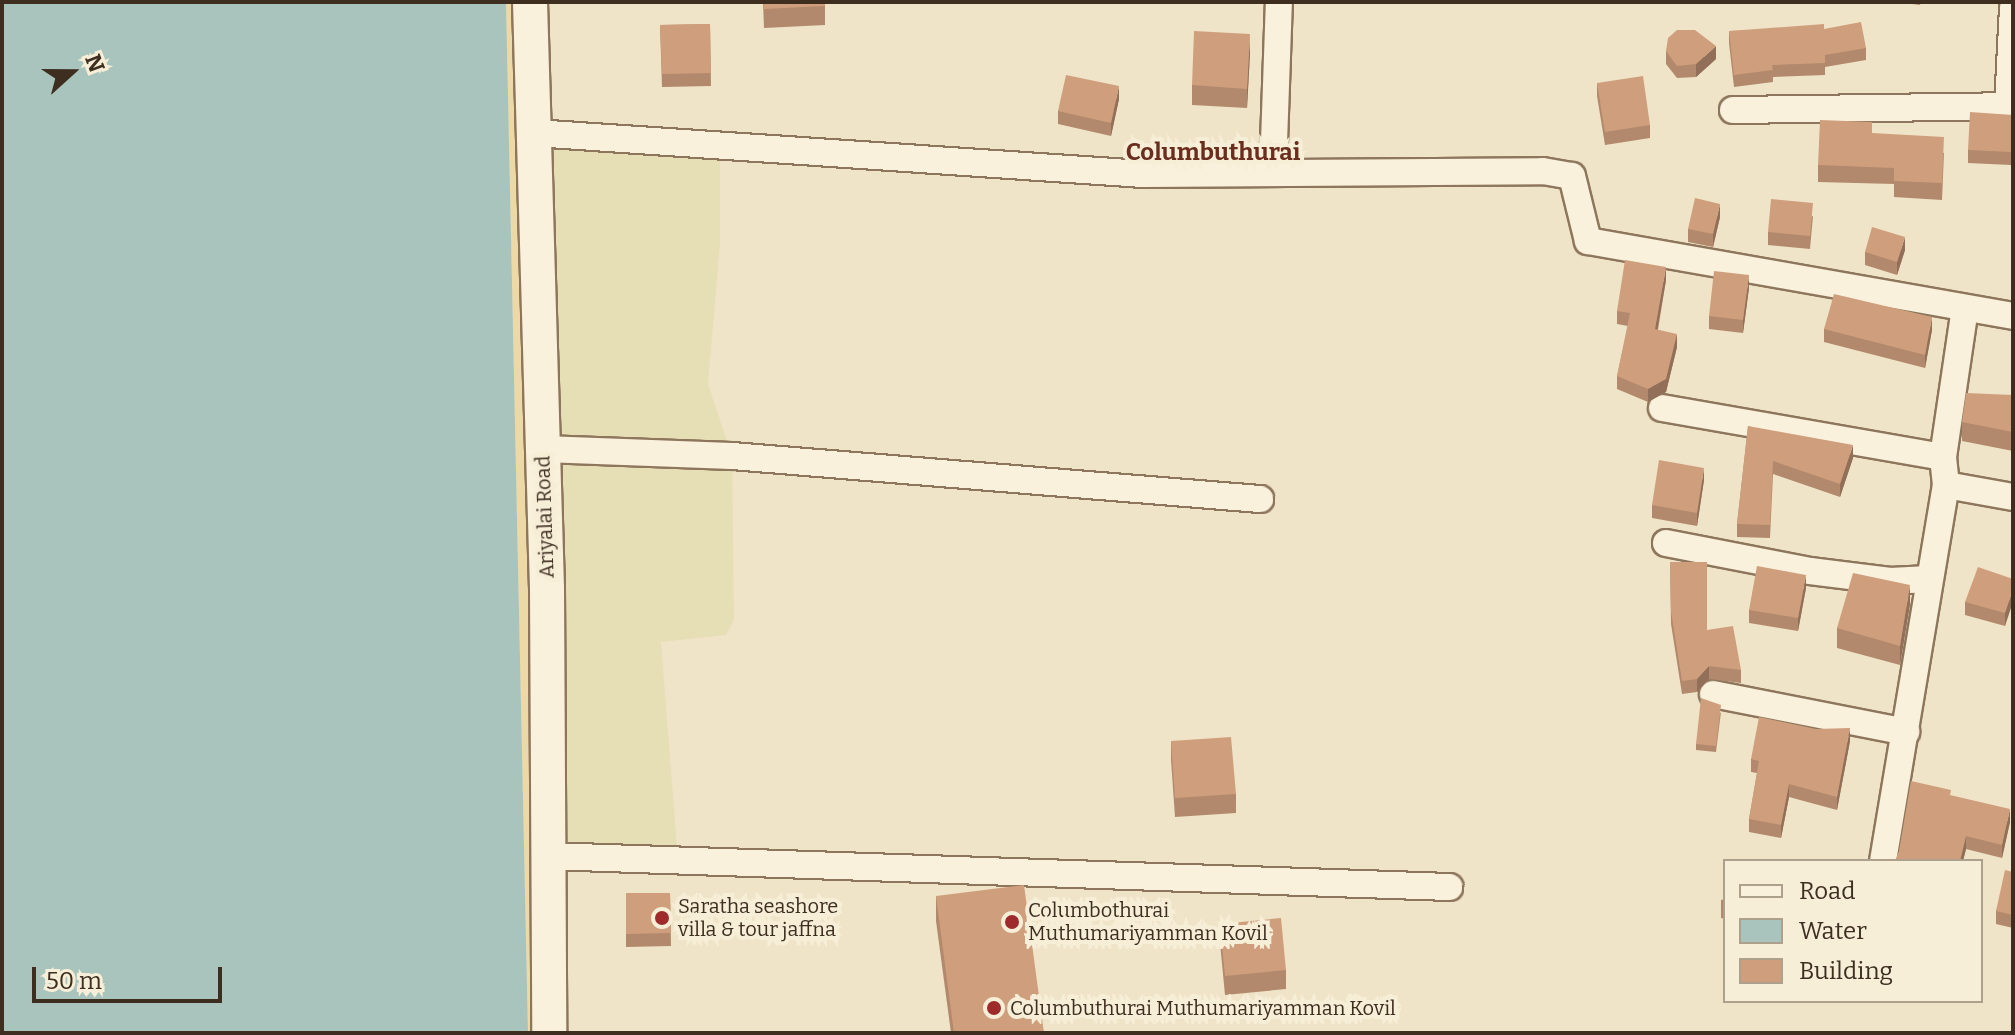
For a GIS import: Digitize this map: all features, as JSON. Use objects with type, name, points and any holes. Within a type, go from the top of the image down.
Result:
[{"type":"street","name":"Ariyalai Road","points":[[530,2],[543,449],[549,1033]]},
{"type":"street","points":[[1273,171],[1279,2]]},
{"type":"street","points":[[1733,110],[2008,106],[2013,8]]},
{"type":"street","points":[[534,133],[1144,174],[1543,171],[1572,176],[1588,241],[2013,316]]},
{"type":"street","points":[[1883,859],[1946,485],[1943,457],[1965,308]]},
{"type":"street","points":[[1662,408],[1943,457]]},
{"type":"street","points":[[543,449],[732,456],[1260,499]]},
{"type":"street","points":[[1946,485],[2013,497]]},
{"type":"street","points":[[1666,543],[1810,571],[1890,581],[1929,579]]},
{"type":"street","points":[[1713,694],[1906,732]]},
{"type":"street","points":[[548,856],[1449,887]]},
{"type":"shaded area","points":[[534,133],[720,146],[720,243],[708,384],[732,456],[734,620],[726,635],[661,642],[678,860],[548,856]]},
{"type":"sand","points":[[506,2],[536,2],[546,1033],[528,1033]]},
{"type":"water","points":[[2,2],[506,2],[528,1033],[2,1033]]},
{"type":"building","points":[[764,2],[825,2],[825,6],[764,9]]},
{"type":"building","points":[[1861,22],[1866,48],[1825,55],[1825,63],[1772,65],[1773,70],[1734,75],[1729,31],[1824,24],[1824,29]]},
{"type":"building","points":[[710,24],[711,73],[662,74],[660,25]]},
{"type":"building","points":[[1677,30],[1695,30],[1716,46],[1696,64],[1677,66],[1666,51],[1668,38]]},
{"type":"building","points":[[1194,31],[1250,34],[1247,89],[1192,85]]},
{"type":"building","points":[[1066,75],[1119,86],[1111,123],[1058,111]]},
{"type":"building","points":[[1643,76],[1650,125],[1605,132],[1597,83]]},
{"type":"building","points":[[1970,112],[2013,115],[2011,152],[1968,150]]},
{"type":"building","points":[[1820,120],[1872,122],[1872,133],[1944,137],[1942,183],[1894,181],[1894,168],[1818,165]]},
{"type":"building","points":[[1695,198],[1720,204],[1713,234],[1688,229]]},
{"type":"building","points":[[1771,199],[1813,203],[1810,236],[1768,232]]},
{"type":"building","points":[[1872,227],[1905,237],[1897,262],[1865,252]]},
{"type":"building","points":[[1625,260],[1666,267],[1655,329],[1677,334],[1666,379],[1648,389],[1617,376],[1630,313],[1617,311]]},
{"type":"building","points":[[1714,271],[1749,275],[1743,320],[1709,316]]},
{"type":"building","points":[[1834,294],[1932,317],[1925,355],[1824,329]]},
{"type":"building","points":[[1966,393],[2013,395],[2013,432],[1962,422]]},
{"type":"building","points":[[1748,426],[1853,445],[1840,484],[1773,461],[1770,525],[1737,524]]},
{"type":"building","points":[[1659,460],[1704,468],[1697,513],[1652,505]]},
{"type":"building","points":[[1670,562],[1707,562],[1707,630],[1733,626],[1741,670],[1709,666],[1697,679],[1682,681],[1671,611]]},
{"type":"building","points":[[1757,566],[1806,575],[1798,618],[1749,610]]},
{"type":"building","points":[[1978,567],[2013,579],[2005,613],[1965,602]]},
{"type":"building","points":[[1853,573],[1910,585],[1900,646],[1837,628]]},
{"type":"building","points":[[1701,698],[1721,705],[1716,746],[1696,744]]},
{"type":"building","points":[[1759,717],[1816,729],[1850,728],[1837,797],[1789,784],[1781,825],[1749,819],[1759,761],[1751,759]]},
{"type":"building","points":[[1231,737],[1236,794],[1175,798],[1171,741]]},
{"type":"building","points":[[1911,781],[1951,790],[1950,795],[2010,809],[2002,845],[1966,836],[1960,859],[1896,859]]},
{"type":"building","points":[[2005,870],[2013,872],[2013,915],[1996,911]]},
{"type":"building","points":[[1024,885],[1044,1033],[954,1033],[936,896]]},
{"type":"building","points":[[626,893],[670,893],[671,933],[626,934]]},
{"type":"building","points":[[1281,918],[1286,970],[1225,976],[1220,924]]},
{"type":"place","name":"Saratha seashore villa & tour jaffna","points":[[662,918]]},
{"type":"place","name":"Columbothurai Muthumariyamman Kovil","points":[[1012,922]]},
{"type":"place","name":"Columbuthurai Muthumariyamman Kovil","points":[[994,1008]]},
{"type":"district","name":"Columbuthurai","points":[[1213,153]]}]
